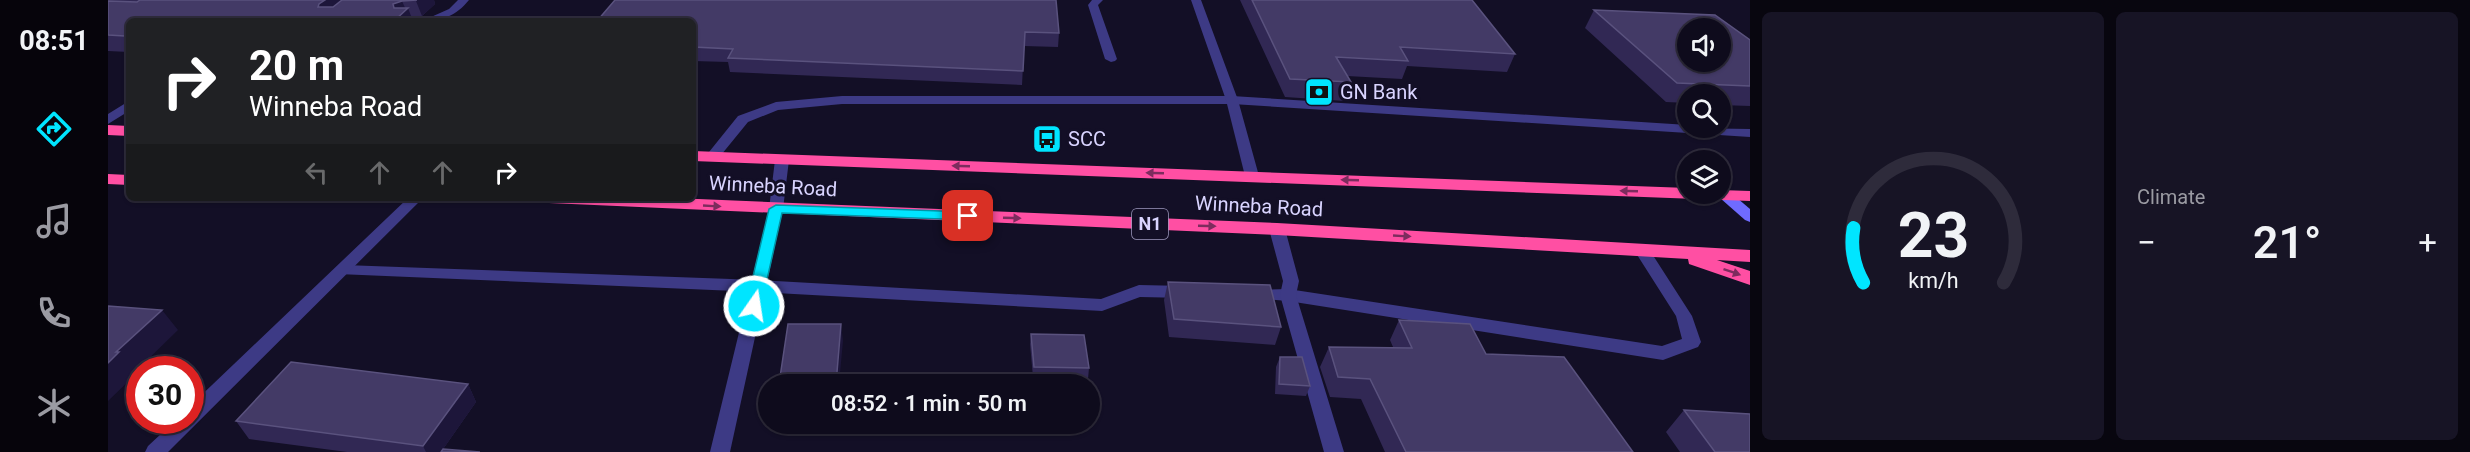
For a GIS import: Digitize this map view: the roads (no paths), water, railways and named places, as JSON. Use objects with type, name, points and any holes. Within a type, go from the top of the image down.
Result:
[{"type":"highway","points":[[108,130],[126,130]]},
{"type":"highway","name":"Winneba Road","points":[[696,156],[1677,193]]},
{"type":"highway","points":[[108,179],[126,180]]},
{"type":"highway","name":"Winneba Road","points":[[1731,195],[1750,196]]},
{"type":"highway","name":"Winneba Road","points":[[611,201],[1277,229],[1750,256]]},
{"type":"highway","points":[[1675,252],[1750,278]]},
{"type":"street","points":[[436,18],[447,14],[464,0]]},
{"type":"street","points":[[1098,0],[1093,5],[1111,59]]},
{"type":"street","points":[[1196,0],[1232,100],[1252,176]]},
{"type":"street","points":[[712,157],[743,119],[776,106],[842,100],[1232,100],[1750,133]]},
{"type":"street","points":[[108,120],[126,107]]},
{"type":"street","points":[[720,452],[776,209],[782,160]]},
{"type":"street","points":[[1731,200],[1750,217]]},
{"type":"street","points":[[204,405],[413,201]]},
{"type":"street","points":[[1277,229],[1291,281],[1288,295],[1334,452]]},
{"type":"street","points":[[1243,294],[1288,295],[1663,353],[1692,342],[1684,316],[1642,250]]},
{"type":"street","points":[[344,270],[759,286],[1102,305],[1140,291],[1197,293]]},
{"type":"street","points":[[155,452],[174,434]]},
{"type":"place","name":"GN Bank","points":[[1319,92]]},
{"type":"place","name":"SCC","points":[[1047,139]]}]
